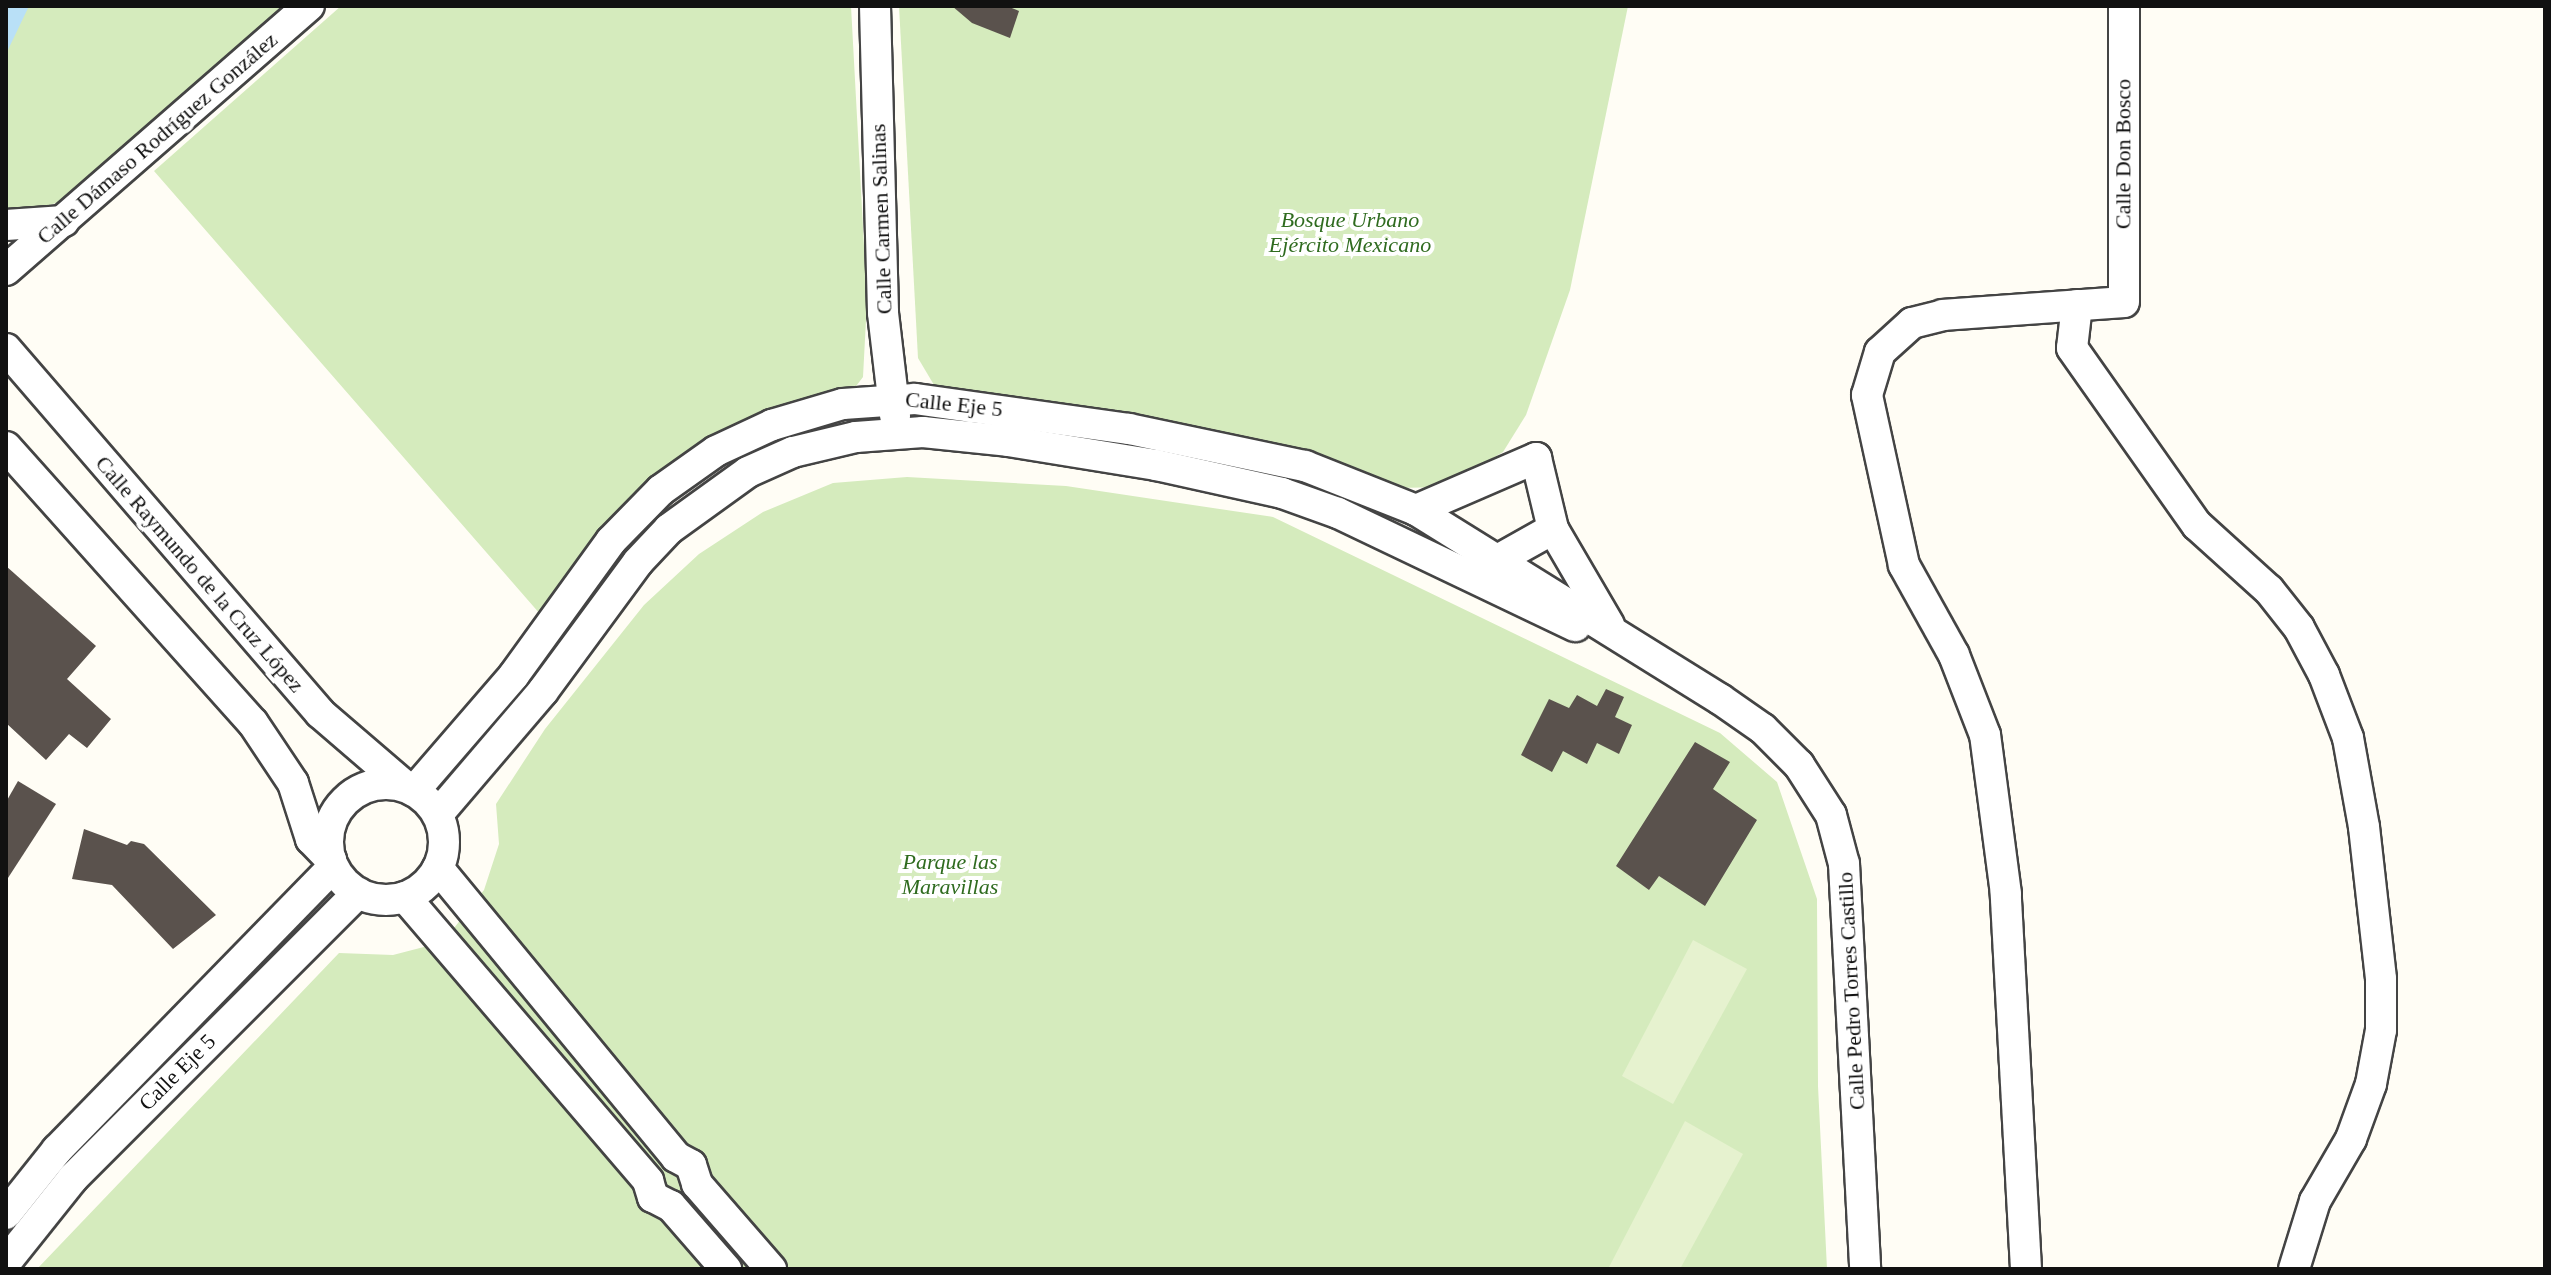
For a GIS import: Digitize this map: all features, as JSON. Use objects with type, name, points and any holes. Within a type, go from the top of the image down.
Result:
[{"type":"street","name":"Calle Dámaso Rodríguez González","points":[[6,270],[309,6]]},
{"type":"street","name":"Calle Carmen Salinas","points":[[875,6],[883,313],[898,432]]},
{"type":"street","name":"Calle Don Bosco","points":[[2077,305],[2124,302],[2124,6]]},
{"type":"street","points":[[6,225],[64,221]]},
{"type":"street","points":[[2026,1269],[2006,894],[1985,735],[1960,666],[1904,565],[1867,395],[1880,352],[1912,323],[1943,315],[2077,305],[2072,348],[2162,469],[2177,499],[2269,590],[2299,628],[2324,675],[2348,738],[2364,827],[2381,979],[2381,1030],[2371,1084],[2351,1139],[2315,1201],[2294,1269]]},
{"type":"street","name":"Calle Raymundo de la Cruz López","points":[[6,350],[320,713],[410,789]]},
{"type":"street","name":"Calle Eje 5","points":[[410,789],[514,675],[611,541],[661,490],[716,451],[772,425],[843,404],[892,398],[987,406],[1231,447],[1305,466],[1416,510],[1500,561],[1609,635]]},
{"type":"street","name":"Calle Eje 5","points":[[438,814],[543,691],[669,529],[708,496],[793,452],[898,432],[1008,441],[1217,476],[1338,513],[1468,575],[1609,635]]},
{"type":"street","points":[[6,447],[253,723],[293,783],[311,839],[358,893],[389,900],[405,897],[430,881],[444,851],[438,814],[410,789],[378,785],[353,794],[331,824],[332,863]]},
{"type":"street","points":[[1416,510],[1536,458],[1553,529],[1609,635]]},
{"type":"street","points":[[1468,575],[1500,561],[1553,529]]},
{"type":"street","name":"Calle Pedro Torres Castillo","points":[[1609,635],[1651,656],[1763,729],[1799,765],[1831,815],[1844,864],[1851,947],[1865,1269]]},
{"type":"street","name":"Calle Eje 5","points":[[6,1214],[57,1150],[332,863]]},
{"type":"street","points":[[438,868],[676,1157],[691,1165],[697,1184],[771,1269]]},
{"type":"street","name":"Calle Eje 5","points":[[6,1262],[73,1178],[358,893]]},
{"type":"street","points":[[405,897],[648,1181],[653,1197],[671,1206],[726,1269]]},
{"type":"street","points":[[648,1181],[657,1162],[676,1157]]},
{"type":"street","points":[[671,1206],[689,1200],[697,1184]]},
{"type":"green space","points":[[6,6],[290,6],[62,201],[6,219]]},
{"type":"green space","points":[[341,6],[851,6],[867,301],[863,377],[850,394],[711,450],[547,622],[154,171]]},
{"type":"green space","name":"Bosque Urbano Ejército Mexicano","points":[[899,6],[1628,6],[1570,290],[1526,415],[1503,452],[1444,487],[1398,488],[934,385],[918,358]]},
{"type":"green space","name":"Parque las Maravillas","points":[[907,477],[1066,486],[1273,517],[1720,733],[1777,782],[1817,899],[1818,1086],[1827,1269],[37,1269],[339,953],[393,955],[443,942],[484,890],[499,844],[496,804],[545,729],[644,605],[699,554],[763,512],[833,483]]},
{"type":"green space","points":[[1693,940],[1747,969],[1673,1104],[1622,1076]]},
{"type":"green space","points":[[1685,1121],[1743,1154],[1680,1269],[1608,1269]]},
{"type":"water","points":[[6,6],[29,6],[6,54]]},
{"type":"building","points":[[952,6],[1007,6],[1019,11],[1010,38],[972,23]]},
{"type":"building","points":[[6,566],[96,646],[67,679],[111,719],[87,748],[69,734],[46,760],[6,723]]},
{"type":"building","points":[[1606,689],[1624,697],[1615,717],[1632,725],[1619,754],[1597,743],[1587,764],[1563,751],[1552,772],[1521,755],[1549,699],[1569,708],[1577,695],[1597,706]]},
{"type":"building","points":[[1695,742],[1730,762],[1713,789],[1757,820],[1705,906],[1659,876],[1649,890],[1616,866]]},
{"type":"building","points":[[18,781],[56,804],[6,881],[6,802]]},
{"type":"building","points":[[84,829],[127,845],[131,841],[144,844],[216,915],[173,949],[112,885],[72,879]]}]
